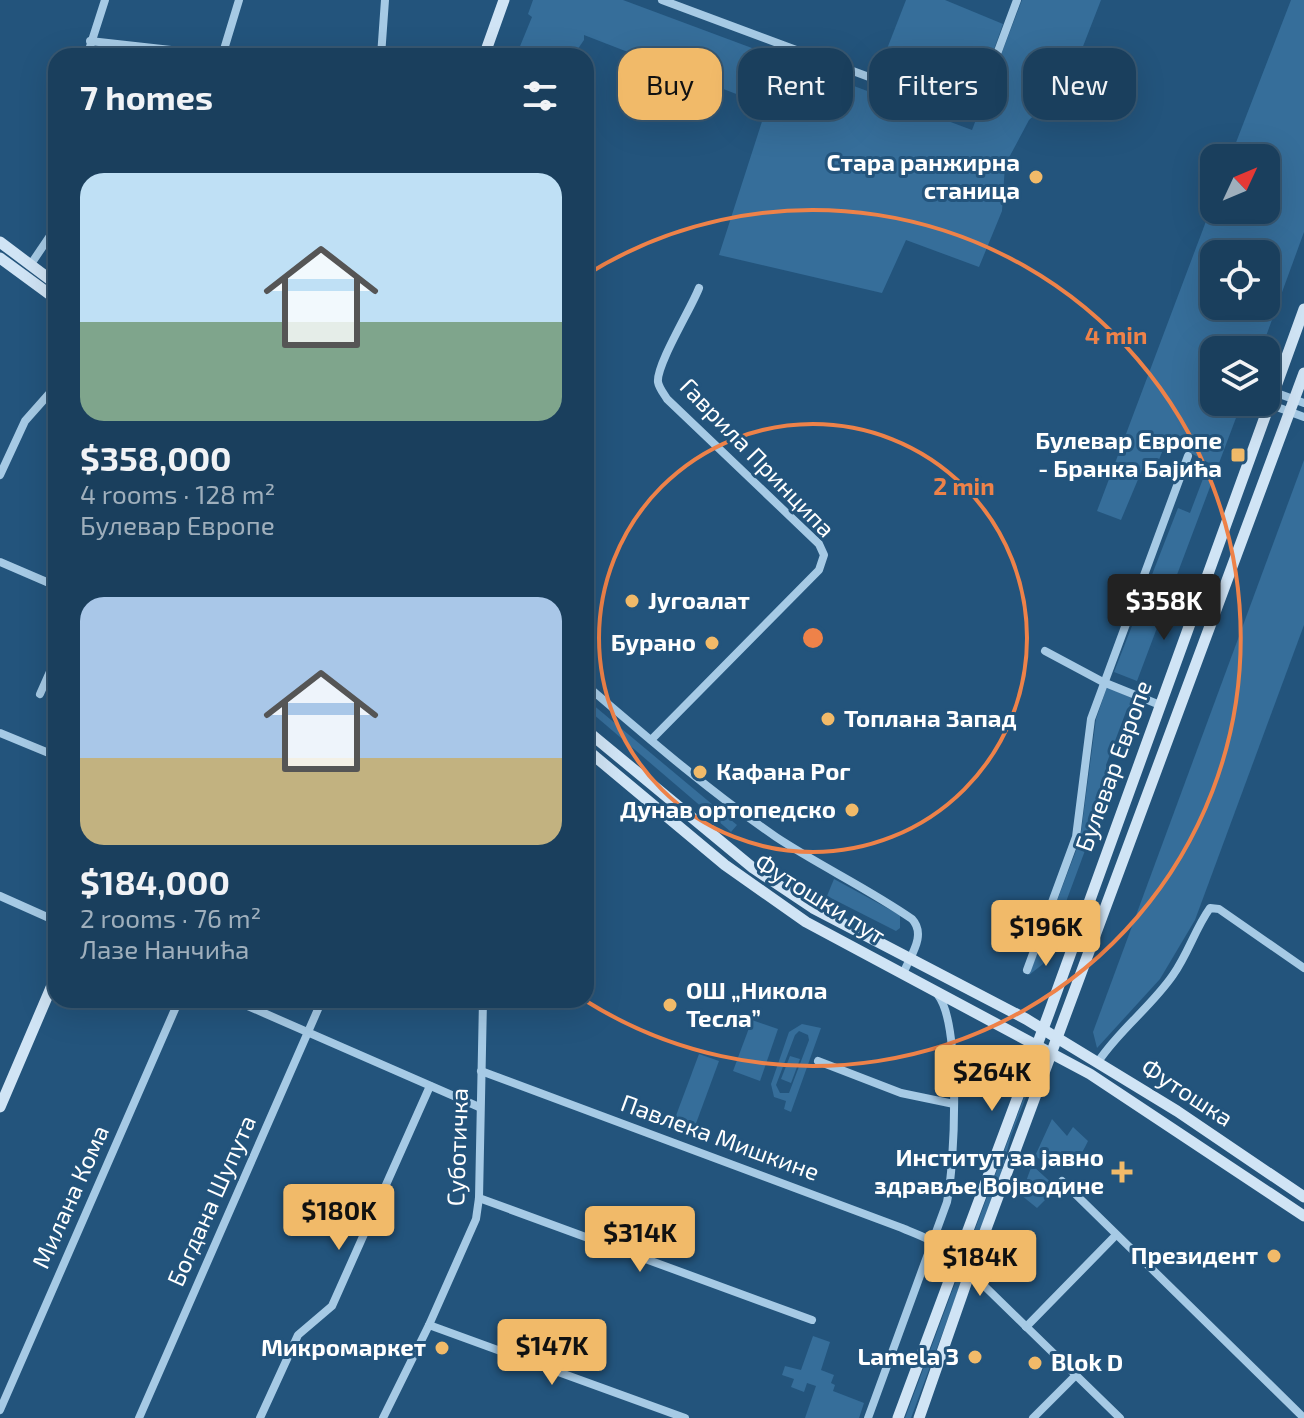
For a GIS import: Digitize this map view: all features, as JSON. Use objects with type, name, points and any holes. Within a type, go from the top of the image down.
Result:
[{"type":"main road","points":[[487,48],[504,0]]},
{"type":"main road","points":[[0,242],[48,278]]},
{"type":"main road","points":[[0,258],[48,293]]},
{"type":"main road","name":"Булевар Европе","points":[[1280,374],[1304,309]]},
{"type":"main road","name":"Булевар Европе","points":[[919,1418],[970,1272],[1289,411],[1299,401],[1304,373]]},
{"type":"main road","name":"Булевар Европе","points":[[898,1418],[1043,1029],[1264,416]]},
{"type":"main road","name":"Футошки пут","points":[[594,737],[753,868],[813,908],[1043,1029]]},
{"type":"main road","name":"Футошки пут","points":[[594,756],[725,865],[806,922],[1052,1053]]},
{"type":"main road","points":[[0,1107],[48,995]]},
{"type":"main road","name":"Футошка","points":[[1043,1029],[1177,1111],[1304,1197]]},
{"type":"main road","name":"Футошка","points":[[1052,1053],[1103,1082],[1304,1216]]},
{"type":"street","points":[[89,48],[105,0]]},
{"type":"street","points":[[225,48],[239,0]]},
{"type":"street","points":[[382,48],[385,0]]},
{"type":"street","points":[[662,0],[974,116],[1017,0]]},
{"type":"street","points":[[90,41],[152,48]]},
{"type":"street","points":[[31,264],[48,239]]},
{"type":"street","name":"Гаврила Принципа","points":[[651,740],[819,570],[824,555],[819,544],[667,399],[660,387],[658,381],[665,360],[699,288]]},
{"type":"street","points":[[0,475],[25,421],[48,395]]},
{"type":"street","points":[[1280,404],[1304,417]]},
{"type":"street","points":[[1027,970],[1076,837],[1091,719],[1188,456]]},
{"type":"street","points":[[0,562],[48,583]]},
{"type":"street","points":[[1045,651],[1103,682],[1160,705]]},
{"type":"street","points":[[40,694],[48,676]]},
{"type":"street","points":[[594,692],[697,779],[779,839],[912,919],[919,926],[919,936],[903,974]]},
{"type":"street","points":[[0,733],[48,753]]},
{"type":"street","points":[[0,896],[48,917]]},
{"type":"street","points":[[1098,1062],[1110,1044],[1172,977],[1210,908],[1219,909],[1304,968]]},
{"type":"street","points":[[868,1418],[947,1202],[953,1176],[954,1104],[948,1018],[946,1008],[935,991]]},
{"type":"street","points":[[948,1018],[953,1008],[965,1007]]},
{"type":"street","name":"Милана Кома","points":[[0,1410],[176,1008]]},
{"type":"street","points":[[252,1008],[479,1107]]},
{"type":"street","name":"Богдана Шупута","points":[[139,1418],[319,1008]]},
{"type":"street","name":"Суботичка","points":[[383,1418],[476,1219],[483,1008]]},
{"type":"street","points":[[818,1061],[901,1093],[954,1104]]},
{"type":"street","name":"Павлека Мишкине","points":[[481,1071],[902,1228],[942,1248],[951,1255],[954,1265]]},
{"type":"street","points":[[260,1418],[298,1335],[332,1306],[430,1086]]},
{"type":"street","points":[[1062,1181],[1304,1418]]},
{"type":"street","points":[[479,1198],[812,1320]]},
{"type":"street","points":[[1026,1327],[1116,1235]]},
{"type":"street","points":[[942,1248],[956,1246],[964,1238]]},
{"type":"street","points":[[970,1272],[1120,1418]]},
{"type":"street","points":[[429,1325],[685,1418]]},
{"type":"street","points":[[1033,1418],[1076,1375]]},
{"type":"shaded area","points":[[533,0],[623,0],[752,48],[738,48],[738,95],[722,89],[722,48],[618,48],[584,35],[578,48],[519,48],[532,17],[528,14]]},
{"type":"shaded area","points":[[906,0],[945,0],[1003,24],[994,48],[887,48]]},
{"type":"shaded area","points":[[1022,0],[1101,0],[1082,48],[1023,48],[1023,120],[1029,120],[1005,165],[1002,211],[979,267],[906,240],[882,293],[719,255],[762,120],[853,120],[853,86],[869,92],[869,120],[945,120],[972,130],[976,120],[1007,120],[1007,48],[1004,48]]},
{"type":"shaded area","points":[[1291,0],[1304,0],[1304,232],[1280,298],[1280,240],[1200,240],[1200,320],[1272,320],[1266,336],[1200,336],[1200,416],[1237,416],[1137,681],[1114,672],[1178,508],[1190,513],[1209,463],[1167,440],[1158,462],[1147,458],[1121,520],[1097,511],[1205,224],[1280,224],[1280,144],[1235,144]]},
{"type":"shaded area","points":[[1304,460],[1304,625],[1195,920],[1160,979],[1097,1048],[1093,1032]]},
{"type":"shaded area","points":[[1107,687],[1136,700],[1127,709],[1106,765],[1110,783],[1043,964],[1029,975],[1080,840],[1096,719]]},
{"type":"shaded area","points":[[594,706],[737,825],[731,832],[594,715]]},
{"type":"shaded area","points":[[834,879],[900,915],[900,928],[896,931],[827,896]]},
{"type":"shaded area","points":[[752,1020],[778,1029],[760,1081],[733,1071]]},
{"type":"shaded area","points":[[802,1024],[821,1028],[791,1112],[784,1109],[786,1101],[774,1097],[771,1084],[789,1032]],"holes":[[[799,1031],[808,1035],[809,1040],[789,1093],[780,1093],[776,1085],[795,1035]]]},
{"type":"shaded area","points":[[699,1054],[719,1061],[691,1137],[671,1129]]},
{"type":"shaded area","points":[[790,1056],[800,1059],[791,1083],[781,1079]]},
{"type":"shaded area","points":[[1036,1065],[1000,1178],[911,1418],[905,1418]]},
{"type":"shaded area","points":[[1052,1119],[1067,1136],[1073,1127],[1088,1141],[1078,1159],[1067,1167],[1054,1166],[1035,1156]]},
{"type":"shaded area","points":[[1032,1165],[1057,1188],[1037,1208],[1021,1195]]},
{"type":"shaded area","points":[[813,1336],[830,1342],[821,1370],[834,1375],[831,1383],[835,1385],[833,1391],[864,1403],[859,1418],[805,1418],[816,1386],[807,1383],[804,1392],[791,1387],[794,1379],[782,1375],[785,1366],[801,1370]]},
{"type":"place","name":"Стара ранжирна станица","points":[[1036,177]]},
{"type":"place","name":"Булевар Европе - Бранка Бајића","points":[[1238,455]]},
{"type":"place","name":"Југоалат","points":[[632,601]]},
{"type":"place","name":"Бурано","points":[[712,643]]},
{"type":"place","name":"Топлана Запад","points":[[828,719]]},
{"type":"place","name":"Кафана Рог","points":[[700,772]]},
{"type":"place","name":"Дунав ортопедско","points":[[852,810]]},
{"type":"place","name":"ОШ „Никола Тесла”","points":[[670,1005]]},
{"type":"place","name":"Институт за јавно здравље Војводине","points":[[1122,1172]]},
{"type":"place","name":"Президент","points":[[1274,1256]]},
{"type":"place","name":"Микромаркет","points":[[442,1348]]},
{"type":"place","name":"Lamela 3","points":[[975,1357]]},
{"type":"place","name":"Blok D","points":[[1035,1363]]}]
